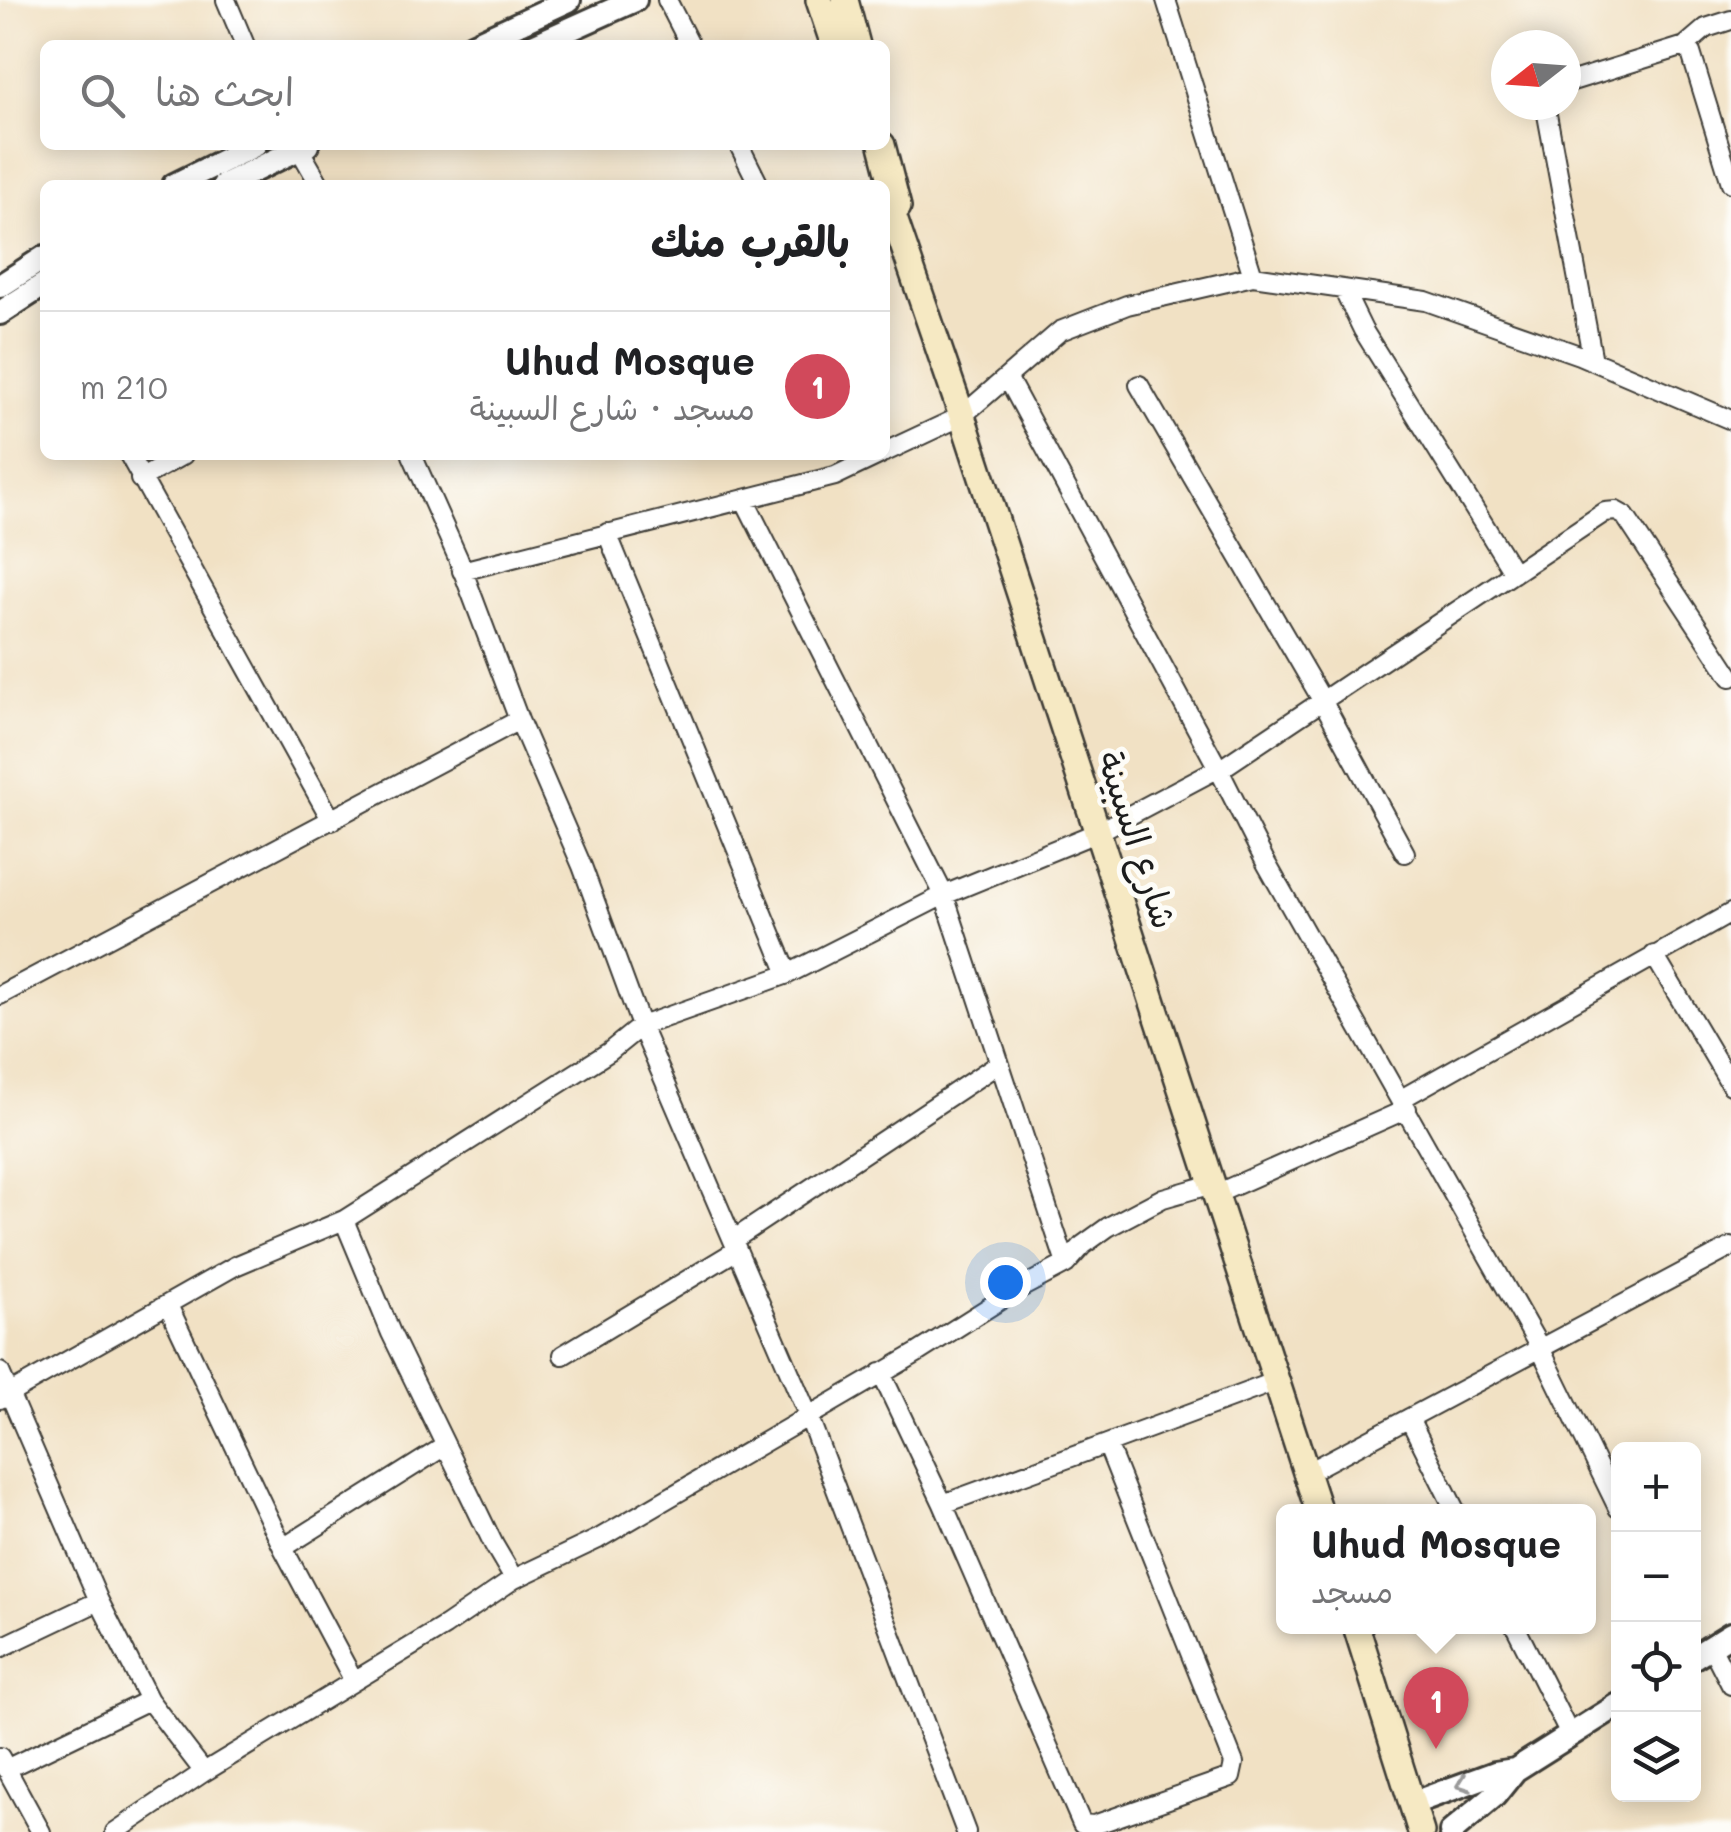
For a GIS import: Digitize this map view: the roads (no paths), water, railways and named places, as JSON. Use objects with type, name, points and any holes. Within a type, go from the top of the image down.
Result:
[{"type":"main road","points":[[819,0],[832,40]]},
{"type":"main road","points":[[844,0],[856,40]]},
{"type":"main road","points":[[871,150],[880,180]]},
{"type":"main road","points":[[883,150],[918,290]]},
{"type":"main road","name":"شارع السبينة","points":[[890,207],[962,416],[1316,1504]]},
{"type":"main road","points":[[1359,1634],[1422,1832]]},
{"type":"street","points":[[226,0],[242,40]]},
{"type":"street","points":[[483,40],[570,0]]},
{"type":"street","points":[[546,40],[635,0]]},
{"type":"street","points":[[667,0],[687,40]]},
{"type":"street","points":[[1166,0],[1253,276]]},
{"type":"street","points":[[1581,78],[1685,46],[1706,28],[1731,20]]},
{"type":"street","points":[[1685,46],[1691,53],[1731,183]]},
{"type":"street","points":[[1551,120],[1593,361]]},
{"type":"street","points":[[184,180],[245,150]]},
{"type":"street","points":[[234,180],[293,150]]},
{"type":"street","points":[[303,150],[318,180]]},
{"type":"street","points":[[742,150],[758,180]]},
{"type":"street","points":[[0,286],[40,261]]},
{"type":"street","points":[[890,450],[962,416],[1060,331],[1127,305],[1253,276],[1426,301],[1593,361],[1731,420]]},
{"type":"street","points":[[0,313],[40,287]]},
{"type":"street","points":[[1343,289],[1363,330],[1514,573]]},
{"type":"street","points":[[1007,377],[1266,863],[1540,1348],[1611,1494]]},
{"type":"street","points":[[1139,385],[1322,700],[1405,852]]},
{"type":"street","points":[[131,460],[332,821]]},
{"type":"street","points":[[140,479],[174,460]]},
{"type":"street","points":[[414,460],[582,866],[641,1026],[808,1415],[966,1832]]},
{"type":"street","points":[[462,572],[835,476],[869,460]]},
{"type":"street","points":[[744,499],[944,896],[1066,1264]]},
{"type":"street","points":[[6,1397],[235,1266],[344,1220],[609,1052],[641,1026],[788,974],[944,896],[1098,832],[1212,770],[1219,770],[1605,512],[1616,511],[1625,516],[1731,677]]},
{"type":"street","points":[[607,533],[788,974]]},
{"type":"street","points":[[0,995],[519,720]]},
{"type":"street","points":[[115,1832],[204,1772],[445,1626],[514,1579],[598,1539],[1066,1264],[1108,1226],[1163,1198],[1214,1189],[1404,1104],[1731,912]]},
{"type":"street","points":[[1654,955],[1731,1086]]},
{"type":"street","points":[[564,1355],[735,1245],[998,1064]]},
{"type":"street","points":[[344,1220],[392,1334],[514,1579]]},
{"type":"street","points":[[1306,1473],[1731,1247]]},
{"type":"street","points":[[168,1305],[282,1548],[354,1681]]},
{"type":"street","points":[[0,1372],[6,1397],[98,1601],[149,1700],[204,1772]]},
{"type":"street","points":[[881,1373],[943,1504],[1082,1824],[1094,1825],[1231,1777],[1234,1763],[1108,1444]]},
{"type":"street","points":[[943,1504],[1276,1381]]},
{"type":"street","points":[[1409,1418],[1452,1504]]},
{"type":"street","points":[[282,1548],[446,1446]]},
{"type":"street","points":[[0,1648],[98,1601]]},
{"type":"street","points":[[1519,1634],[1570,1735]]},
{"type":"street","points":[[1712,1646],[1731,1685]]},
{"type":"street","points":[[41,1832],[3,1763],[149,1700]]},
{"type":"street","points":[[1451,1832],[1495,1795],[1515,1770],[1611,1709]]},
{"type":"street","points":[[1413,1803],[1495,1773],[1515,1770]]},
{"type":"place","name":"Uhud Mosque","points":[[1436,1749]]}]
